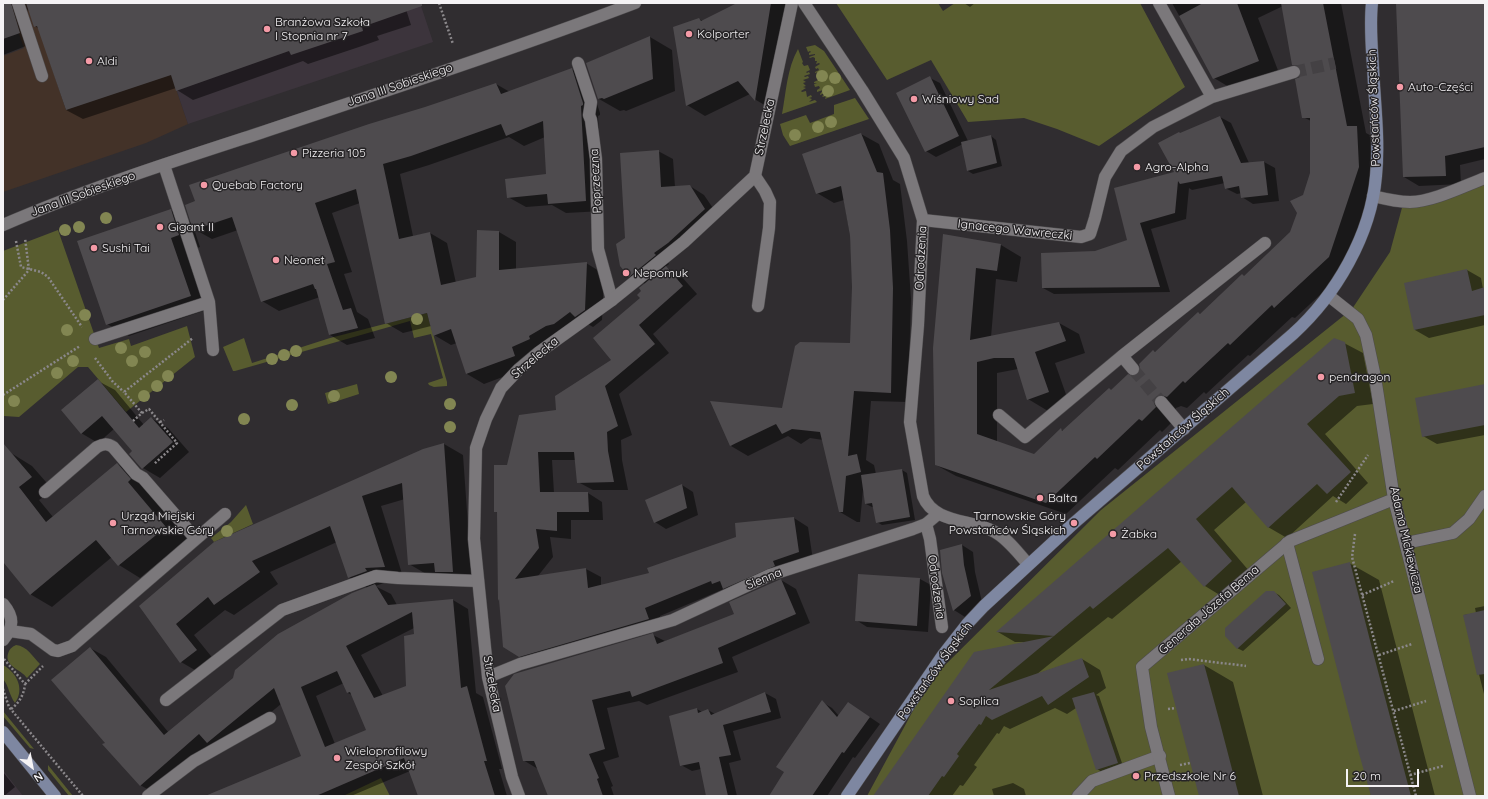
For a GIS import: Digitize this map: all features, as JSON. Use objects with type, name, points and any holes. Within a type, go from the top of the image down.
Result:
[{"type":"street","points":[[18,3],[42,76]]},
{"type":"street","name":"Jana III Sobieskiego","points":[[3,224],[81,194],[566,29],[635,3]]},
{"type":"street","name":"Strzelecka","points":[[519,796],[512,777],[488,676],[474,539],[476,448],[486,419],[501,388],[519,369],[538,353],[612,300],[684,242],[755,176],[792,3]]},
{"type":"street","name":"Odrodzenia","points":[[804,3],[862,90],[904,158],[923,220],[918,325],[910,422],[923,496],[928,506],[938,514]]},
{"type":"street","points":[[1159,3],[1212,97]]},
{"type":"street","name":"Powstańców Śląskich","points":[[847,796],[954,641],[984,606],[1028,564],[1308,321],[1329,296],[1345,271],[1358,244],[1373,196],[1376,178],[1377,156],[1372,3]]},
{"type":"street","name":"Poprzeczna","points":[[578,63],[591,102],[589,115],[596,159],[598,249],[612,300]]},
{"type":"street","name":"Ignacego Wawreczki","points":[[923,220],[1081,237],[1090,234],[1105,177],[1121,151],[1153,127],[1212,97],[1294,72]]},
{"type":"street","points":[[164,165],[209,302],[213,350]]},
{"type":"street","points":[[755,176],[766,191],[770,202],[769,228],[758,306]]},
{"type":"street","points":[[1373,196],[1412,202],[1438,195],[1485,178]]},
{"type":"street","points":[[999,415],[1025,436],[1122,356],[1264,244]]},
{"type":"street","name":"Adama Mickiewicza","points":[[1329,296],[1358,319],[1366,334],[1377,388],[1394,499],[1470,796]]},
{"type":"street","points":[[91,341],[209,302]]},
{"type":"street","points":[[1122,356],[1133,369]]},
{"type":"street","points":[[1161,402],[1184,428]]},
{"type":"street","points":[[45,492],[102,444],[108,444],[113,447],[131,469],[143,478],[196,539]]},
{"type":"street","points":[[1406,543],[1453,533],[1469,519],[1485,496]]},
{"type":"street","name":"Generała Józefa Bema","points":[[1169,796],[1160,756],[1151,727],[1142,667],[1290,541],[1394,499]]},
{"type":"street","points":[[6,636],[31,634],[53,650],[58,651],[72,646],[226,514]]},
{"type":"street","points":[[938,514],[976,524],[996,532],[1004,538],[1028,564]]},
{"type":"street","name":"Sienna","points":[[488,676],[520,664],[673,620],[770,575],[906,532],[926,524],[938,514]]},
{"type":"street","name":"Odrodzenia","points":[[926,524],[930,539],[942,627]]},
{"type":"street","points":[[1287,543],[1318,659]]},
{"type":"street","points":[[166,700],[282,610],[376,576],[478,581]]},
{"type":"street","points":[[3,604],[8,611],[12,625],[6,636]]},
{"type":"street","points":[[148,796],[194,761],[270,718]]},
{"type":"street","points":[[3,732],[55,796]]},
{"type":"street","points":[[1078,796],[1092,781],[1160,756]]},
{"type":"path","points":[[439,3],[453,44]]},
{"type":"path","points":[[3,300],[29,270],[25,238]]},
{"type":"path","points":[[16,241],[21,267],[41,272],[48,277],[91,341],[95,359],[142,413]]},
{"type":"path","points":[[124,392],[195,337]]},
{"type":"path","points":[[3,395],[72,350],[91,341]]},
{"type":"path","points":[[133,421],[149,409],[177,443],[140,476]]},
{"type":"path","points":[[160,422],[164,420]]},
{"type":"path","points":[[1336,503],[1370,451]]},
{"type":"path","points":[[1356,527],[1352,558],[1416,796]]},
{"type":"path","points":[[1362,595],[1394,581]]},
{"type":"path","points":[[1379,655],[1412,644]]},
{"type":"path","points":[[11,709],[17,704],[22,696],[25,684],[58,651]]},
{"type":"path","points":[[3,658],[25,684]]},
{"type":"path","points":[[1175,660],[1189,659],[1246,666]]},
{"type":"path","points":[[3,690],[9,707],[83,796]]},
{"type":"path","points":[[1394,711],[1426,701]]},
{"type":"path","points":[[1176,766],[1190,763]]},
{"type":"path","points":[[1410,775],[1443,766]]},
{"type":"shaded area","points":[[8,3],[147,3],[188,124],[146,143],[3,192],[3,56],[24,48]]},
{"type":"shaded area","points":[[147,3],[420,3],[433,42],[188,124]]},
{"type":"shaded area","points":[[3,770],[23,796],[3,796]]},
{"type":"green space","points":[[836,3],[938,3],[943,11],[955,3],[1140,3],[1185,87],[1099,146],[1057,129],[1024,118],[968,122],[931,60],[887,80]]},
{"type":"green space","points":[[815,45],[824,51],[850,90],[825,99],[826,96],[822,96],[826,94],[825,93],[820,95],[823,90],[817,92],[820,88],[819,86],[815,87],[814,84],[817,83],[814,82],[820,79],[819,72],[815,73],[819,70],[815,67],[820,64],[816,64],[817,61],[815,61],[815,58],[809,57],[815,54],[809,55],[811,52],[808,52],[806,47]]},
{"type":"green space","points":[[798,49],[803,62],[802,63],[804,66],[808,65],[810,70],[806,72],[809,72],[810,74],[804,76],[808,76],[809,78],[803,80],[806,82],[803,83],[806,86],[803,87],[806,88],[801,91],[806,91],[807,97],[811,95],[812,97],[809,98],[812,99],[809,102],[815,100],[817,102],[782,114],[789,72]]},
{"type":"green space","points":[[855,98],[869,119],[790,146],[783,135],[780,124],[806,115],[810,123],[834,114],[834,105]]},
{"type":"green space","points":[[1485,177],[1485,796],[867,796],[929,681],[1101,510],[1352,309],[1390,252],[1403,204]]},
{"type":"green space","points":[[58,230],[99,348],[129,339],[131,346],[187,326],[195,357],[126,412],[88,367],[78,367],[19,417],[3,417],[3,251]]},
{"type":"green space","points":[[427,313],[447,386],[434,387],[429,385],[428,383],[443,378],[431,334],[414,338],[410,321],[235,371],[233,371],[223,347],[244,338],[252,363],[330,338]]},
{"type":"green space","points":[[357,384],[359,394],[328,404],[325,393]]},
{"type":"green space","points":[[246,505],[253,524],[214,542],[211,538],[231,522]]},
{"type":"green space","points":[[16,645],[27,650],[40,664],[27,678],[13,667],[8,660],[9,651]]},
{"type":"green space","points":[[3,665],[12,672],[18,682],[19,692],[15,703],[3,679]]},
{"type":"green space","points":[[3,711],[34,749],[30,748],[3,716]]},
{"type":"green space","points":[[48,765],[73,796],[69,796],[48,770]]},
{"type":"green space","points":[[381,778],[390,796],[343,796]]},
{"type":"building","points":[[3,3],[11,3],[20,33],[3,39]]},
{"type":"building","points":[[26,3],[422,3],[422,6],[362,27],[363,31],[291,55],[289,51],[176,91],[171,75],[66,110],[37,26],[34,27]]},
{"type":"building","points":[[737,3],[771,3],[755,101],[738,81],[686,106],[673,27],[699,18],[701,21]]},
{"type":"building","points":[[1203,3],[1237,3],[1259,61],[1213,79],[1179,16]]},
{"type":"building","points":[[1281,3],[1323,3],[1347,126],[1357,126],[1359,167],[1329,257],[1274,308],[1272,305],[1230,345],[1228,343],[1185,383],[1183,381],[1167,397],[1160,395],[1156,397],[1154,403],[1156,407],[1142,421],[1139,419],[1097,459],[1095,457],[1046,503],[935,465],[933,348],[943,234],[1001,244],[997,271],[976,268],[970,340],[1059,322],[1066,341],[1035,352],[1049,392],[1027,400],[1014,358],[994,358],[977,362],[977,434],[1034,454],[1061,428],[1062,431],[1109,388],[1111,390],[1128,374],[1134,376],[1138,374],[1140,368],[1139,364],[1153,350],[1155,352],[1198,312],[1200,314],[1242,274],[1244,276],[1290,232],[1297,213],[1290,201],[1303,195],[1310,173],[1310,118],[1302,118],[1295,79],[1300,77],[1301,70],[1299,66],[1292,65]]},
{"type":"building","points":[[1396,3],[1485,3],[1485,147],[1445,156],[1446,176],[1403,177]]},
{"type":"building","points":[[650,36],[653,79],[604,99],[598,99],[586,63]]},
{"type":"building","points":[[572,68],[583,103],[581,106],[586,201],[548,204],[547,194],[507,198],[505,179],[546,174],[543,121],[506,136],[501,124],[411,156],[383,164],[399,239],[430,232],[441,285],[476,277],[477,230],[499,231],[499,270],[587,262],[585,310],[575,317],[570,312],[554,324],[546,326],[529,336],[530,339],[512,347],[515,356],[466,374],[451,329],[433,336],[427,313],[385,324],[356,189],[315,203],[335,262],[327,264],[343,310],[351,308],[358,328],[329,335],[316,289],[313,284],[261,302],[232,217],[193,230],[185,205],[195,201],[189,185],[496,83],[501,94]]},
{"type":"building","points":[[930,76],[959,136],[925,152],[896,93]]},
{"type":"building","points":[[1220,116],[1241,163],[1264,161],[1268,195],[1241,198],[1239,186],[1225,189],[1222,176],[1180,184],[1178,181],[1175,213],[1140,223],[1160,287],[1042,288],[1041,253],[1095,251],[1127,240],[1114,188],[1174,172],[1158,143],[1179,132],[1180,133]]},
{"type":"building","points":[[861,133],[877,172],[883,173],[890,230],[893,288],[891,393],[854,391],[848,456],[857,454],[861,472],[846,476],[843,512],[839,512],[820,432],[792,429],[782,434],[776,424],[730,446],[710,401],[782,408],[795,346],[800,342],[850,343],[852,287],[850,236],[841,186],[816,194],[802,154]]},
{"type":"building","points":[[991,135],[997,163],[967,171],[961,142]]},
{"type":"building","points":[[659,150],[661,187],[690,185],[705,209],[668,243],[654,253],[656,255],[629,277],[620,266],[616,244],[625,238],[620,153]]},
{"type":"building","points":[[171,209],[179,235],[171,238],[191,296],[106,325],[77,241]]},
{"type":"building","points":[[666,266],[683,286],[639,325],[655,344],[605,386],[618,426],[607,432],[608,451],[614,482],[577,483],[574,452],[538,452],[540,492],[588,492],[589,512],[557,512],[557,531],[536,529],[539,548],[515,579],[586,568],[588,588],[649,573],[647,568],[736,537],[735,523],[794,517],[799,552],[773,561],[775,566],[723,589],[720,581],[712,584],[711,581],[645,608],[649,619],[519,657],[503,647],[499,599],[498,601],[497,512],[494,512],[494,465],[507,465],[519,415],[556,410],[555,396],[611,360],[593,338],[640,298],[637,295],[641,291],[639,288]]},
{"type":"building","points":[[1467,269],[1472,291],[1485,287],[1485,315],[1414,330],[1404,283]]},
{"type":"building","points":[[1334,338],[1345,342],[1355,393],[1339,396],[1307,424],[1351,472],[1327,494],[1317,484],[1268,528],[1232,487],[1196,519],[1232,561],[1204,587],[1168,548],[1093,609],[1090,606],[1054,636],[996,632]]},
{"type":"building","points":[[98,379],[139,428],[151,417],[173,442],[142,469],[129,454],[132,451],[102,416],[81,434],[61,410]]},
{"type":"building","points":[[1485,384],[1485,425],[1422,437],[1415,398]]},
{"type":"building","name":"Urząd Miejski Tarnowskie Góry","points":[[3,443],[32,477],[19,487],[46,522],[117,463],[131,479],[128,482],[166,527],[118,566],[96,540],[30,595],[3,562]]},
{"type":"building","points":[[444,443],[453,572],[435,572],[434,563],[408,565],[402,483],[362,496],[385,567],[365,568],[367,571],[348,578],[330,526],[252,561],[260,572],[214,605],[208,597],[176,624],[197,650],[180,663],[139,606],[214,542],[423,449]]},
{"type":"building","points":[[902,469],[910,517],[876,523],[872,503],[865,504],[861,475]]},
{"type":"building","points":[[682,484],[687,508],[654,523],[645,500]]},
{"type":"building","points":[[962,544],[964,565],[971,596],[953,611],[942,573],[940,550]]},
{"type":"building","points":[[1350,562],[1411,796],[1371,796],[1358,750],[1312,572]]},
{"type":"building","points":[[858,574],[920,578],[917,626],[855,621]]},
{"type":"building","points":[[781,579],[796,614],[718,648],[723,663],[632,697],[630,691],[592,700],[605,749],[589,754],[599,778],[597,779],[603,796],[548,796],[534,761],[523,761],[505,686],[514,674],[653,633],[657,644],[734,614],[729,602]]},
{"type":"building","points":[[375,584],[388,605],[453,599],[461,688],[467,686],[487,761],[484,761],[495,796],[418,796],[404,758],[316,796],[205,796],[301,756],[274,688],[207,743],[199,734],[140,786],[102,744],[105,743],[51,680],[90,647],[164,735],[233,678],[235,670],[278,634],[352,593]],"holes":[[[412,612],[414,634],[404,636],[406,686],[374,698],[346,646]],[[337,671],[347,693],[350,692],[366,730],[325,747],[301,687]]]},
{"type":"building","points":[[1266,591],[1274,591],[1286,604],[1237,649],[1225,636],[1225,628]]},
{"type":"building","points":[[1485,610],[1485,674],[1477,675],[1463,615]]},
{"type":"building","points":[[1054,636],[989,690],[1082,658],[1089,677],[1048,705],[1042,696],[992,720],[986,716],[981,725],[979,724],[957,754],[959,756],[944,777],[942,776],[928,796],[873,796],[974,652]]},
{"type":"building","points":[[1204,664],[1239,796],[1199,796],[1167,673]]},
{"type":"building","points":[[765,692],[771,712],[723,725],[731,755],[719,757],[728,796],[706,796],[699,762],[680,766],[669,716],[697,708],[698,713],[708,709],[711,715]]},
{"type":"building","points":[[1094,692],[1118,763],[1096,770],[1072,698]]},
{"type":"building","points":[[822,700],[837,717],[848,702],[870,717],[844,753],[842,752],[812,796],[769,796],[784,772],[776,767]]},
{"type":"tunnel","points":[[1294,72],[1335,63]]},
{"type":"tunnel","points":[[1133,369],[1161,402]]},
{"type":"place","name":"Branżowa Szkoła I Stopnia nr 7","points":[[267,29]]},
{"type":"place","name":"Kolporter","points":[[689,34]]},
{"type":"place","name":"Aldi","points":[[89,61]]},
{"type":"place","name":"Auto-Części","points":[[1400,87]]},
{"type":"place","name":"Wiśniowy Sad","points":[[914,99]]},
{"type":"place","name":"Pizzeria 105","points":[[294,153]]},
{"type":"place","name":"Agro-Alpha","points":[[1137,167]]},
{"type":"place","name":"Quebab Factory","points":[[204,185]]},
{"type":"place","name":"Gigant II","points":[[160,227]]},
{"type":"place","name":"Sushi Tai","points":[[94,248]]},
{"type":"place","name":"Neonet","points":[[276,260]]},
{"type":"place","name":"Nepomuk","points":[[626,273]]},
{"type":"place","name":"pendragon","points":[[1321,377]]},
{"type":"place","name":"Balta","points":[[1040,498]]},
{"type":"place","name":"Urząd Miejski Tarnowskie Góry","points":[[113,523]]},
{"type":"place","name":"Tarnowskie Góry Powstańców Śląskich","points":[[1074,523]]},
{"type":"place","name":"Żabka","points":[[1113,534]]},
{"type":"place","name":"Soplica","points":[[951,701]]},
{"type":"place","name":"Wieloprofilowy Zespół Szkół","points":[[337,758]]},
{"type":"place","name":"Przedszkole Nr 6","points":[[1136,776]]}]
